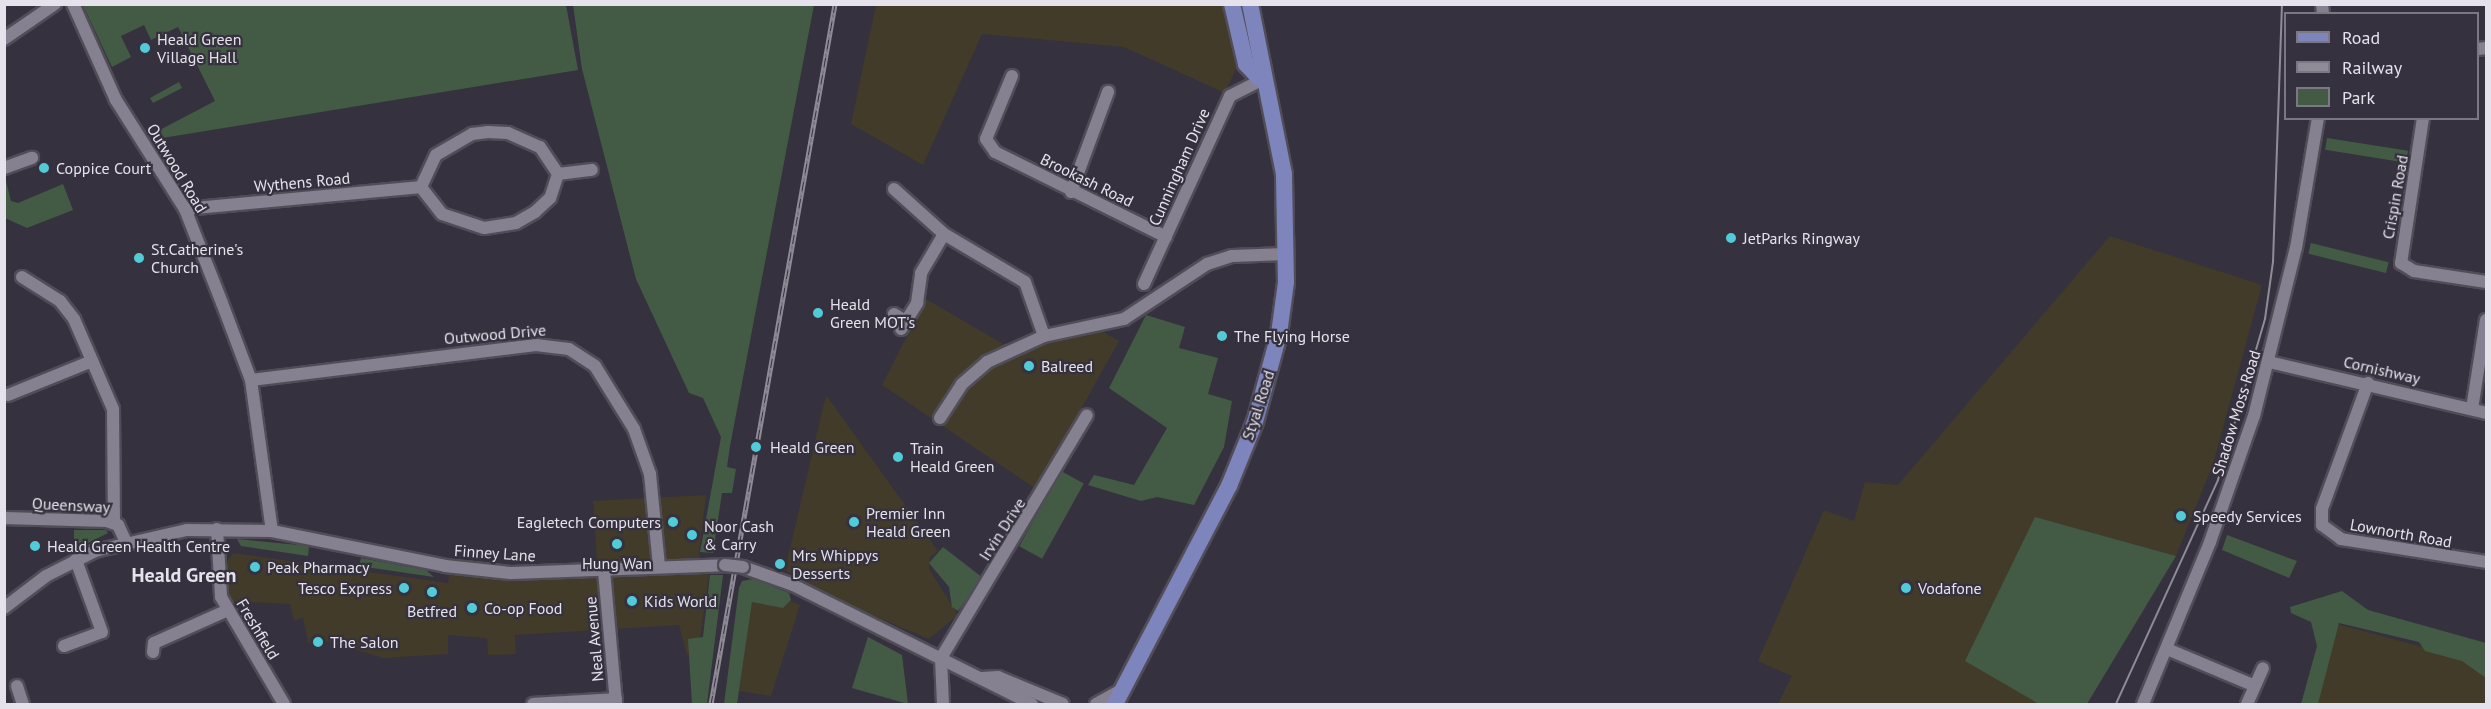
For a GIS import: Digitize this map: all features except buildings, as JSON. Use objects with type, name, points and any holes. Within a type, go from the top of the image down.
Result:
[{"type":"main road","name":"Styal Road","points":[[1232,4],[1246,64],[1261,80]]},
{"type":"main road","name":"Styal Road","points":[[1115,705],[1229,486],[1255,422],[1279,334],[1286,254],[1284,174],[1261,80],[1263,60],[1250,4]]},
{"type":"street","points":[[4,39],[55,4]]},
{"type":"street","name":"Outwood Road","points":[[73,4],[116,100],[186,209],[251,380],[272,531]]},
{"type":"street","name":"Brookash Road","points":[[1012,75],[986,139],[995,152],[1071,192],[1166,237]]},
{"type":"street","name":"Cunningham Drive","points":[[1144,284],[1230,96],[1261,80]]},
{"type":"street","points":[[1071,192],[1108,92]]},
{"type":"street","name":"Shadow Moss Road","points":[[2143,705],[2217,525],[2269,362],[2304,211],[2318,120]]},
{"type":"street","name":"Crispin Road","points":[[2423,120],[2402,263],[2414,271],[2487,282]]},
{"type":"street","points":[[488,132],[508,133],[540,147],[558,174],[544,204],[516,223],[494,228],[450,219],[421,187],[436,155],[472,134],[488,132]]},
{"type":"street","points":[[4,168],[32,158]]},
{"type":"street","points":[[558,174],[592,170]]},
{"type":"street","name":"Wythens Road","points":[[186,209],[421,187]]},
{"type":"street","points":[[894,189],[944,234],[1025,282],[1044,336]]},
{"type":"street","points":[[894,314],[903,325],[917,303],[921,273],[944,234]]},
{"type":"street","points":[[940,418],[971,374],[1044,336],[1124,319],[1207,264],[1232,256],[1286,254]]},
{"type":"street","points":[[22,277],[60,301],[92,360],[113,409],[114,522]]},
{"type":"street","points":[[2472,409],[2487,320]]},
{"type":"street","name":"Outwood Drive","points":[[251,380],[536,345],[569,349],[596,366],[634,429],[650,474],[660,565]]},
{"type":"street","points":[[8,395],[92,360]]},
{"type":"street","name":"Cornishway","points":[[2269,362],[2368,383],[2487,413]]},
{"type":"street","name":"Lownorth Road","points":[[2368,383],[2322,509],[2322,525],[2341,539],[2487,562]]},
{"type":"street","name":"Irvin Drive","points":[[941,658],[1087,415]]},
{"type":"street","name":"Queensway","points":[[4,518],[114,522],[125,540]]},
{"type":"street","name":"Finney Lane","points":[[4,608],[76,560],[125,540],[217,529],[272,531],[486,571],[604,571],[660,565],[724,565],[743,567],[794,585],[1032,705]]},
{"type":"street","name":"Freshfield","points":[[217,529],[218,585],[228,610],[285,705]]},
{"type":"street","points":[[64,646],[102,632],[76,560]]},
{"type":"street","name":"Neal Avenue","points":[[604,571],[616,702]]},
{"type":"street","points":[[153,652],[154,642],[228,610]]},
{"type":"street","points":[[2167,649],[2255,686]]},
{"type":"street","points":[[941,658],[943,705]]},
{"type":"street","points":[[2247,705],[2263,668]]},
{"type":"street","name":"Finney Lane","points":[[980,678],[998,677],[1063,705]]},
{"type":"street","points":[[17,686],[23,705]]},
{"type":"street","points":[[1096,705],[1125,687]]},
{"type":"street","points":[[533,705],[616,702]]},
{"type":"shaded area","points":[[876,5],[1225,5],[1238,64],[1225,93],[1124,47],[982,34],[923,165],[851,124]]},
{"type":"shaded area","points":[[2110,236],[2262,285],[2213,464],[2176,556],[2035,517],[2053,704],[1778,704],[1792,676],[1758,661],[1824,510],[1854,521],[1865,482],[1898,485]]},
{"type":"shaded area","points":[[926,299],[1003,344],[1103,332],[1119,341],[1036,489],[882,385]]},
{"type":"shaded area","points":[[826,395],[938,551],[930,557],[929,569],[958,615],[929,639],[839,601],[785,570]]},
{"type":"shaded area","points":[[706,495],[699,554],[709,574],[698,653],[687,655],[679,625],[515,635],[516,654],[488,655],[487,638],[448,635],[448,654],[383,658],[327,641],[318,650],[308,642],[303,617],[294,621],[290,604],[230,601],[224,587],[224,567],[233,553],[448,583],[449,574],[525,580],[598,577],[593,501]]},
{"type":"shaded area","points":[[754,587],[800,605],[771,696],[739,691]]},
{"type":"shaded area","points":[[2337,624],[2486,664],[2486,704],[2318,704]]},
{"type":"green space","points":[[83,5],[566,5],[578,70],[150,140],[154,133],[215,101],[178,27],[151,40],[144,25],[121,36],[131,57],[112,67]]},
{"type":"green space","points":[[573,5],[814,5],[730,446],[727,467],[736,469],[732,493],[722,493],[713,553],[700,552],[721,437],[703,398],[689,393],[636,279],[582,69]]},
{"type":"green space","points":[[179,82],[182,88],[153,103],[150,98]]},
{"type":"green space","points":[[2327,138],[2408,151],[2406,163],[2325,150]]},
{"type":"green space","points":[[5,177],[11,201],[18,203],[63,184],[73,210],[27,228],[5,218]]},
{"type":"green space","points":[[2311,243],[2389,262],[2386,273],[2308,254]]},
{"type":"green space","points":[[1146,315],[1185,327],[1179,348],[1218,358],[1208,394],[1232,401],[1224,447],[1194,505],[1157,497],[1141,501],[1088,485],[1094,475],[1134,485],[1167,428],[1109,388]]},
{"type":"green space","points":[[1061,471],[1084,484],[1042,559],[1019,546]]},
{"type":"green space","points":[[2035,517],[2176,556],[2087,704],[2039,704],[1965,661]]},
{"type":"green space","points":[[74,530],[106,530],[108,533],[74,550]]},
{"type":"green space","points":[[2227,535],[2297,561],[2289,578],[2222,550]]},
{"type":"green space","points":[[237,539],[309,546],[308,556],[241,546]]},
{"type":"green space","points":[[943,547],[983,578],[958,611],[952,607],[949,587],[929,563]]},
{"type":"green space","points":[[361,558],[426,570],[434,577],[359,566]]},
{"type":"green space","points":[[710,575],[723,575],[707,704],[692,704],[688,639],[703,637]]},
{"type":"green space","points":[[753,579],[789,593],[791,600],[783,608],[752,602],[737,704],[724,704],[739,588],[742,581]]},
{"type":"green space","points":[[2342,591],[2368,610],[2486,643],[2486,678],[2462,661],[2425,651],[2419,642],[2339,623],[2318,704],[2301,704],[2317,646],[2311,622],[2291,613],[2290,607]]},
{"type":"green space","points":[[868,637],[902,655],[908,704],[852,688]]},
{"type":"tram line","points":[[2116,704],[2218,480],[2265,319],[2273,262],[2282,4]]},
{"type":"railway","points":[[711,704],[835,4]]},
{"type":"place","name":"Heald Green Village Hall","points":[[145,48]]},
{"type":"place","name":"Coppice Court","points":[[44,168]]},
{"type":"place","name":"JetParks Ringway","points":[[1731,238]]},
{"type":"place","name":"St.Catherine's Church","points":[[139,258]]},
{"type":"place","name":"Heald Green MOT's","points":[[818,313]]},
{"type":"place","name":"The Flying Horse","points":[[1222,336]]},
{"type":"place","name":"Balreed","points":[[1029,366]]},
{"type":"place","name":"Heald Green","points":[[756,447]]},
{"type":"place","name":"Train Heald Green","points":[[898,457]]},
{"type":"place","name":"Speedy Services","points":[[2181,516]]},
{"type":"place","name":"Eagletech Computers","points":[[673,522]]},
{"type":"place","name":"Premier Inn Heald Green","points":[[854,522]]},
{"type":"place","name":"Noor Cash & Carry","points":[[692,535]]},
{"type":"place","name":"Hung Wan","points":[[617,544]]},
{"type":"place","name":"Heald Green Health Centre","points":[[35,546]]},
{"type":"place","name":"Mrs Whippys Desserts","points":[[780,564]]},
{"type":"place","name":"Peak Pharmacy","points":[[255,567]]},
{"type":"place","name":"Tesco Express","points":[[404,588]]},
{"type":"place","name":"Vodafone","points":[[1906,588]]},
{"type":"place","name":"Betfred","points":[[432,592]]},
{"type":"place","name":"Kids World","points":[[632,601]]},
{"type":"place","name":"Co-op Food","points":[[472,608]]},
{"type":"place","name":"The Salon","points":[[318,642]]},
{"type":"district","name":"Heald Green","points":[[184,575]]}]
